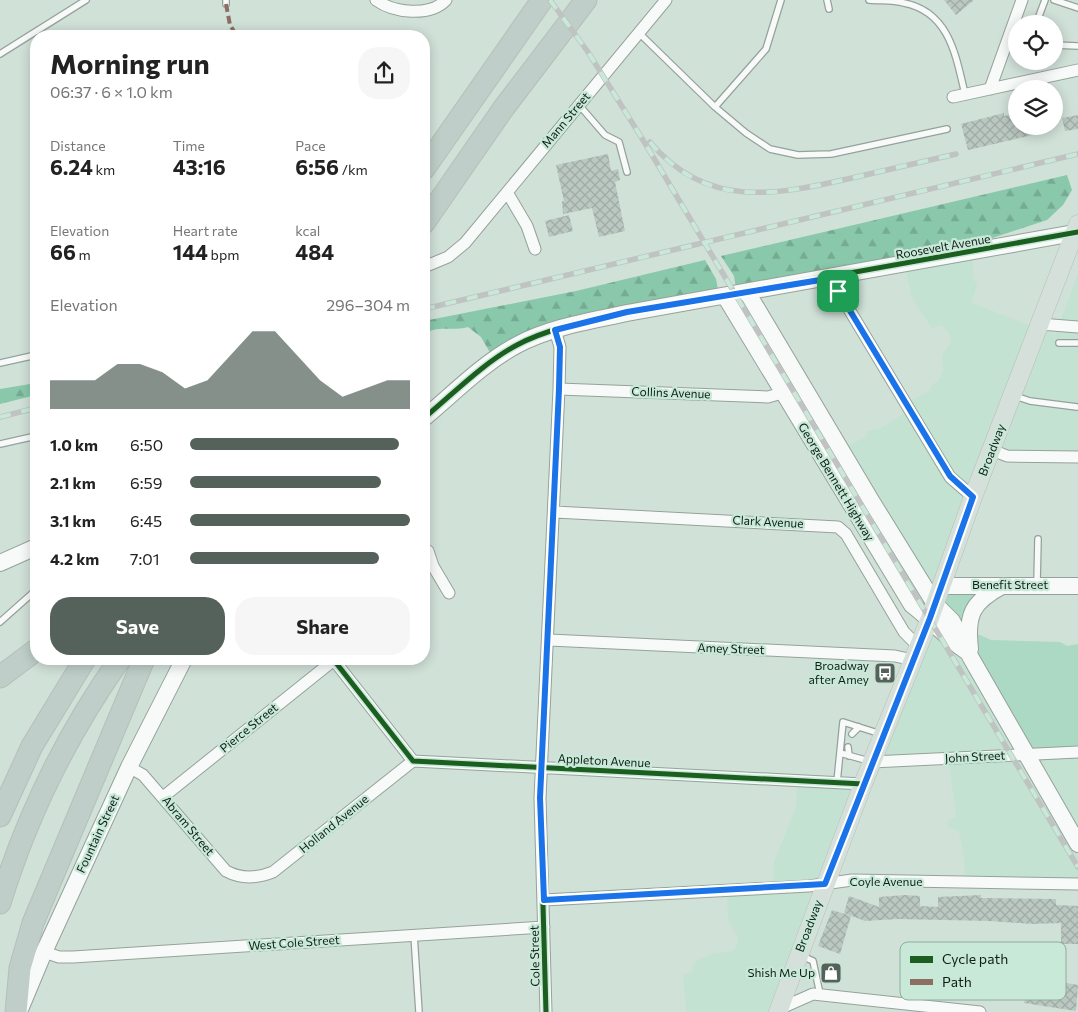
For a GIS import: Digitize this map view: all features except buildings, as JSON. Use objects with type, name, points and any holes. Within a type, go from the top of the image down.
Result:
[{"type":"highway","points":[[430,160],[542,0]]},
{"type":"highway","points":[[430,214],[503,109],[586,0]]},
{"type":"highway","points":[[0,677],[30,654]]},
{"type":"highway","points":[[0,816],[32,746],[81,665]]},
{"type":"highway","points":[[0,903],[22,840],[53,770],[84,715],[116,665]]},
{"type":"highway","points":[[16,1012],[19,974],[33,923],[141,665]]},
{"type":"main road","name":"Broadway","points":[[778,1011],[863,784],[932,611],[973,497],[1077,230]]},
{"type":"street","points":[[376,0],[398,9],[427,11],[442,5],[446,0]]},
{"type":"street","name":"Mann Street","points":[[430,265],[442,260],[460,248],[666,0]]},
{"type":"street","points":[[990,89],[1022,0]]},
{"type":"street","points":[[952,97],[1078,70]]},
{"type":"street","points":[[507,192],[527,226],[535,249]]},
{"type":"street","name":"Roosevelt Avenue","points":[[430,413],[508,350],[526,340],[555,330],[627,312],[832,278],[1077,230]]},
{"type":"street","points":[[832,278],[838,291],[950,476],[973,497]]},
{"type":"street","name":"George Bennett Highway","points":[[748,292],[867,494],[932,611],[952,642],[969,655],[1078,844]]},
{"type":"street","name":"George Bennett Highway","points":[[725,296],[912,605],[932,611]]},
{"type":"street","points":[[1040,324],[1078,327]]},
{"type":"street","name":"Cole Street","points":[[546,1012],[540,798],[549,640],[559,389],[560,347],[555,330]]},
{"type":"street","name":"Collins Avenue","points":[[559,389],[768,397],[782,393]]},
{"type":"street","points":[[992,450],[1007,456],[1078,457]]},
{"type":"street","name":"Clark Avenue","points":[[554,512],[838,527],[846,534],[915,653]]},
{"type":"street","points":[[0,563],[30,550]]},
{"type":"street","points":[[430,557],[433,566],[449,593]]},
{"type":"street","points":[[969,655],[969,620],[974,608],[988,594],[1003,585]]},
{"type":"street","name":"Benefit Street","points":[[941,586],[1078,586]]},
{"type":"street","name":"Amey Street","points":[[549,640],[895,656],[915,653]]},
{"type":"street","name":"Fountain Street","points":[[20,1012],[44,952],[129,766],[181,665]]},
{"type":"street","name":"Pierce Street","points":[[163,797],[326,665]]},
{"type":"street","points":[[338,665],[413,761]]},
{"type":"street","name":"John Street","points":[[872,762],[1078,752]]},
{"type":"street","name":"Appleton Avenue","points":[[413,761],[863,784]]},
{"type":"street","name":"Holland Avenue","points":[[250,877],[273,872],[413,761]]},
{"type":"street","name":"Abram Street","points":[[129,766],[143,775],[226,871],[235,876],[250,877]]},
{"type":"street","name":"Coyle Avenue","points":[[544,900],[825,884],[852,880],[1078,884]]},
{"type":"street","name":"West Cole Street","points":[[44,952],[59,957],[73,957],[544,927]]},
{"type":"street","points":[[778,1011],[813,994],[931,1009],[980,1012]]},
{"type":"lane","points":[[38,30],[86,0]]},
{"type":"lane","points":[[714,107],[766,49],[781,0]]},
{"type":"lane","points":[[827,0],[829,9]]},
{"type":"lane","points":[[869,0],[912,5],[926,12],[940,26],[953,44],[965,94]]},
{"type":"lane","points":[[1039,15],[1044,0]]},
{"type":"lane","points":[[1054,0],[1078,8]]},
{"type":"lane","points":[[638,32],[714,107],[746,133],[770,149],[798,155],[847,151],[947,129]]},
{"type":"lane","points":[[0,54],[30,35]]},
{"type":"lane","points":[[1063,45],[1078,46]]},
{"type":"lane","points":[[579,105],[605,135],[620,142],[627,172]]},
{"type":"lane","points":[[1059,343],[1078,344]]},
{"type":"lane","points":[[0,363],[30,356]]},
{"type":"lane","points":[[1013,396],[1030,401],[1077,407]]},
{"type":"lane","points":[[0,444],[30,437]]},
{"type":"lane","points":[[1037,585],[1038,539]]},
{"type":"lane","points":[[0,622],[30,595]]},
{"type":"lane","points":[[837,782],[842,722],[857,732],[883,734]]},
{"type":"lane","points":[[840,753],[851,751],[872,762]]},
{"type":"lane","points":[[414,935],[419,1012]]},
{"type":"lane","points":[[798,954],[813,961],[820,995]]},
{"type":"shaded area","points":[[972,255],[974,280],[977,284],[972,303],[1055,335],[1078,274],[1078,461],[993,457],[940,596],[840,449],[866,437],[867,431],[881,428],[906,412],[904,404],[929,391],[932,385],[939,380],[943,370],[942,355],[951,342],[949,334],[942,325],[932,328],[921,312],[911,296],[905,267]]},
{"type":"shaded area","points":[[992,588],[983,601],[971,631],[991,640],[1060,642],[1067,646],[1078,644],[1078,758],[1032,761],[940,596]]},
{"type":"shaded area","points":[[930,615],[1039,760],[1078,758],[1078,887],[965,884],[964,858],[959,831],[947,827],[948,820],[956,817],[949,763],[875,766]]},
{"type":"shaded area","points":[[797,785],[860,786],[779,1012],[686,1012],[683,975],[693,971],[693,965],[697,960],[714,953],[732,951],[736,947],[738,938],[728,920],[727,897],[730,894],[773,890],[774,862],[796,807]]},
{"type":"green space","points":[[1067,175],[1072,190],[1063,205],[1047,220],[905,267],[737,295],[734,276],[721,256]]},
{"type":"green space","points":[[705,260],[716,279],[720,300],[560,334],[496,363],[481,337],[468,327],[430,332],[430,320],[576,291]]},
{"type":"green space","points":[[30,384],[30,396],[0,404],[0,389]]},
{"type":"railway","points":[[550,0],[588,52],[643,140],[1078,867]]},
{"type":"railway","points":[[650,142],[672,164],[695,179],[719,188],[744,192],[770,192],[824,184],[956,154]]},
{"type":"railway","points":[[430,308],[1078,154]]},
{"type":"railway","points":[[0,417],[30,410]]},
{"type":"marked path","points":[[226,4],[230,25],[233,30]]},
{"type":"cycle path","points":[[430,413],[504,352],[530,339],[557,329],[627,313],[1078,232]]},
{"type":"cycle path","points":[[546,1012],[540,798],[559,389],[560,347],[555,330]]},
{"type":"cycle path","points":[[338,665],[413,761],[863,784]]},
{"type":"place","name":"Broadway after Amey","points":[[885,673]]},
{"type":"place","name":"Shish Me Up","points":[[831,973]]},
{"type":"route","points":[[832,278],[838,291],[950,476],[957,485],[973,497],[930,618],[825,884],[635,897],[544,900],[540,798],[549,640],[559,389],[560,347],[555,330],[627,312],[832,278]]}]
